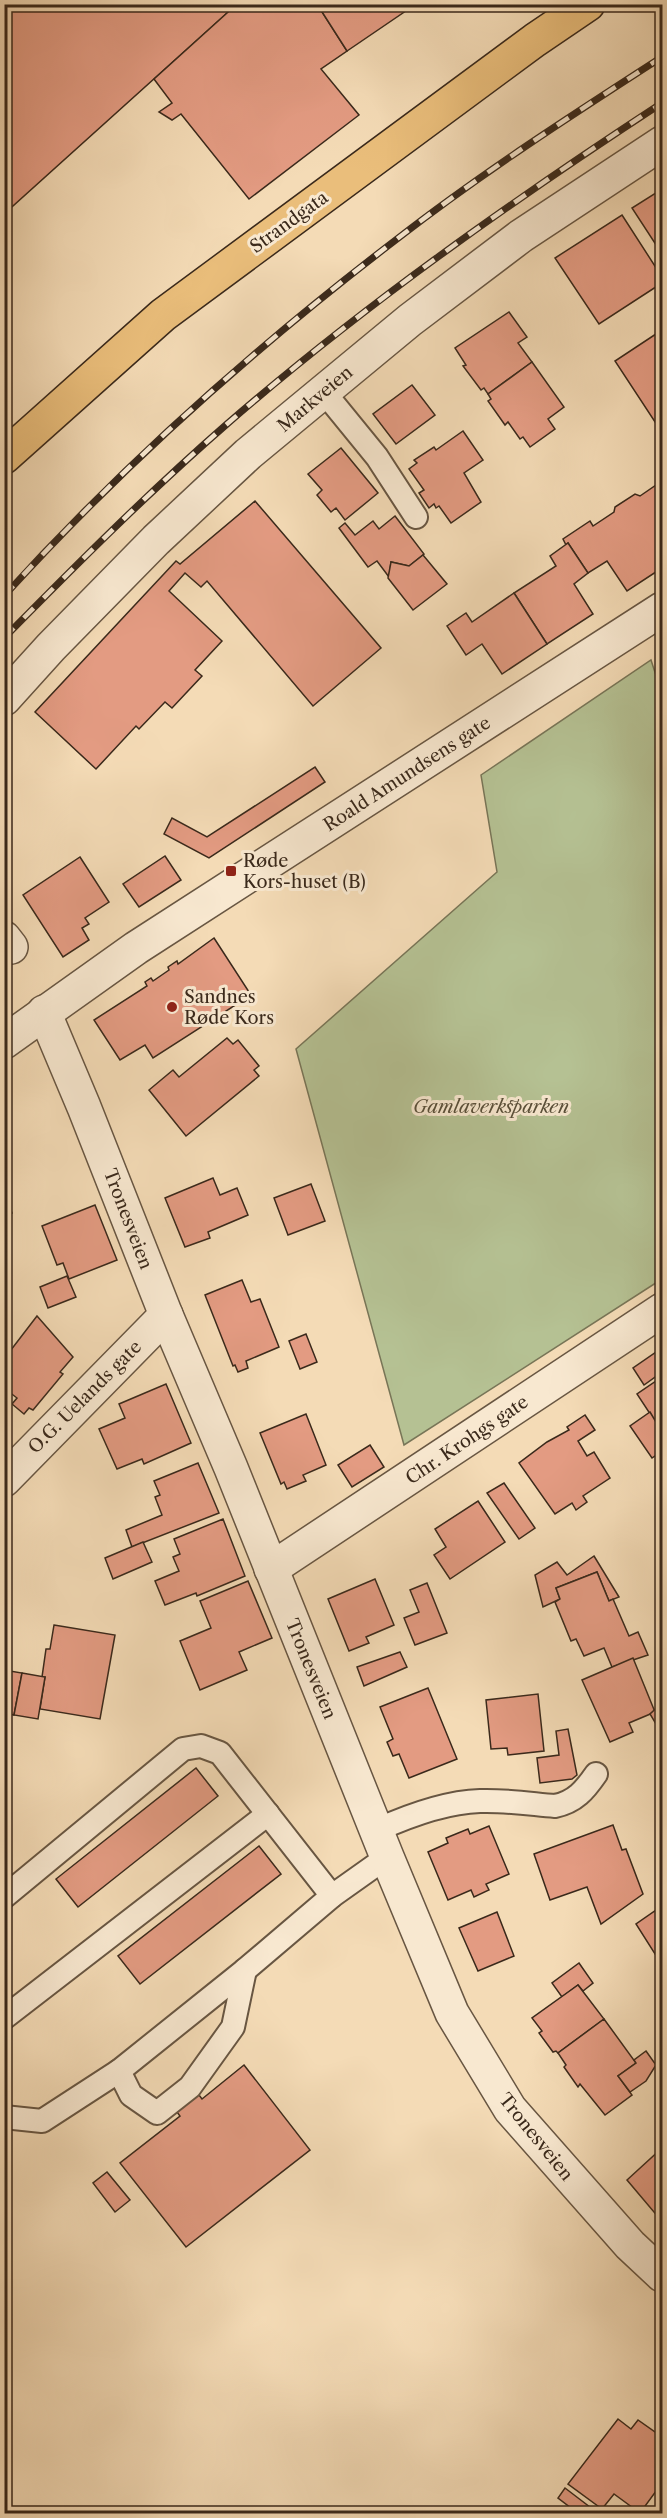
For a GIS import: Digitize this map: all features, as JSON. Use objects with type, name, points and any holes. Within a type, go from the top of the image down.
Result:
[{"type":"main road","name":"Strandgata","points":[[4,457],[163,315],[535,40],[588,4]]},
{"type":"street","name":"Markveien","points":[[4,699],[51,647],[156,540],[248,454],[410,321],[521,236],[663,144]]},
{"type":"street","name":"Roald Amundsens gate","points":[[4,1042],[136,948],[663,609]]},
{"type":"street","name":"Tronesveien","points":[[44,1012],[452,2013],[510,2109],[623,2237],[663,2275]]},
{"type":"street","name":"Chr. Krohgs gate","points":[[271,1569],[663,1310]]},
{"type":"street","name":"O.G. Uelands gate","points":[[4,1480],[166,1315]]},
{"type":"lane","points":[[324,392],[377,457],[416,517]]},
{"type":"lane","points":[[4,1897],[183,1749],[201,1746],[220,1753],[332,1896]]},
{"type":"lane","points":[[4,2117],[42,2121],[119,2071],[245,1970],[332,1896],[382,1844],[402,1818],[454,1804],[480,1801],[555,1806],[567,1803],[584,1791],[596,1774]]},
{"type":"lane","points":[[4,2018],[268,1814]]},
{"type":"lane","points":[[119,2071],[131,2095],[157,2113],[190,2087],[233,2027],[245,1970]]},
{"type":"green space","name":"Gamlaverksparken","points":[[651,660],[662,694],[662,1279],[404,1445],[296,1049],[497,872],[481,775]]},
{"type":"building","points":[[16,4],[237,4],[4,214],[4,15]]},
{"type":"building","points":[[237,4],[317,4],[347,51],[321,69],[359,115],[249,199],[181,114],[172,120],[159,112],[172,103],[154,79]]},
{"type":"building","points":[[317,4],[416,4],[347,51]]},
{"type":"building","points":[[662,189],[662,254],[632,208]]},
{"type":"building","points":[[622,215],[662,277],[662,283],[599,324],[555,258]]},
{"type":"building","points":[[509,312],[527,337],[518,343],[532,362],[488,394],[484,388],[481,390],[463,366],[466,365],[455,348]]},
{"type":"building","points":[[662,330],[662,426],[659,428],[615,361]]},
{"type":"building","points":[[532,362],[564,407],[548,419],[555,429],[530,447],[523,437],[520,439],[508,422],[505,425],[488,401],[491,399],[488,394]]},
{"type":"building","points":[[412,385],[435,415],[396,444],[373,414]]},
{"type":"building","points":[[463,431],[483,460],[464,473],[481,502],[451,523],[439,506],[436,508],[434,504],[429,508],[419,493],[424,490],[409,469],[417,463],[414,460],[434,447],[436,450]]},
{"type":"building","points":[[341,448],[378,493],[345,520],[336,508],[331,512],[317,495],[322,490],[308,474]]},
{"type":"building","points":[[662,481],[662,568],[627,591],[607,561],[588,573],[563,539],[590,521],[593,526],[614,512],[615,507],[635,494],[640,496]]},
{"type":"building","points":[[255,501],[381,648],[313,706],[207,581],[201,587],[185,573],[169,591],[222,641],[195,670],[202,676],[172,708],[165,702],[139,729],[136,726],[96,769],[35,712],[176,561],[180,564]]},
{"type":"building","points":[[395,516],[424,554],[409,566],[391,562],[389,577],[377,561],[368,567],[339,528],[345,523],[355,535],[373,521],[379,529]]},
{"type":"building","points":[[568,543],[588,573],[574,584],[593,614],[547,644],[514,593],[556,566],[550,556]]},
{"type":"building","points":[[423,555],[447,584],[413,610],[388,578],[391,562],[409,566]]},
{"type":"building","points":[[514,593],[547,644],[502,674],[482,644],[466,655],[447,626],[466,613],[472,622]]},
{"type":"building","points":[[315,767],[325,782],[209,858],[164,834],[172,818],[207,837]]},
{"type":"building","points":[[165,856],[181,880],[139,907],[123,884]]},
{"type":"building","points":[[80,857],[109,902],[85,918],[89,924],[82,928],[89,940],[63,957],[23,895]]},
{"type":"building","name":"Sandnes Røde Kors","points":[[214,938],[251,995],[153,1058],[145,1045],[120,1060],[94,1020],[147,986],[145,982],[151,978],[153,981],[169,970],[168,967],[177,961],[178,964]]},
{"type":"building","points":[[227,1038],[233,1044],[238,1040],[259,1066],[254,1070],[259,1076],[186,1136],[149,1090],[173,1070],[179,1077]]},
{"type":"building","points":[[213,1178],[220,1195],[237,1188],[248,1215],[208,1232],[210,1238],[185,1247],[165,1198]]},
{"type":"building","points":[[311,1184],[325,1221],[288,1235],[274,1198]]},
{"type":"building","points":[[4,1192],[12,1213],[4,1216]]},
{"type":"building","points":[[95,1205],[117,1260],[69,1279],[63,1263],[57,1265],[42,1226]]},
{"type":"building","points":[[67,1276],[76,1297],[48,1308],[40,1287]]},
{"type":"building","points":[[242,1280],[251,1302],[260,1299],[279,1347],[246,1361],[248,1368],[238,1372],[235,1365],[233,1366],[205,1295]]},
{"type":"building","points":[[37,1316],[73,1357],[60,1372],[63,1374],[33,1410],[29,1408],[24,1414],[12,1404],[17,1398],[4,1388],[4,1359]]},
{"type":"building","points":[[306,1334],[317,1362],[300,1369],[289,1341]]},
{"type":"building","points":[[662,1348],[662,1372],[644,1385],[633,1368]]},
{"type":"building","points":[[662,1377],[662,1432],[637,1394]]},
{"type":"building","points":[[166,1384],[191,1443],[144,1464],[142,1459],[117,1469],[99,1429],[125,1418],[119,1404]]},
{"type":"building","points":[[650,1412],[662,1432],[662,1451],[652,1458],[630,1426]]},
{"type":"building","points":[[306,1414],[326,1465],[303,1475],[306,1481],[287,1489],[284,1482],[281,1484],[260,1433]]},
{"type":"building","points":[[585,1415],[595,1430],[578,1441],[587,1456],[594,1452],[610,1478],[583,1496],[587,1502],[576,1510],[572,1503],[555,1514],[519,1463],[547,1442],[569,1430],[567,1427]]},
{"type":"building","points":[[370,1445],[384,1467],[352,1487],[338,1465]]},
{"type":"building","points":[[198,1463],[219,1513],[132,1547],[126,1530],[162,1515],[155,1497],[160,1495],[154,1481]]},
{"type":"building","points":[[504,1483],[535,1528],[519,1539],[487,1493]]},
{"type":"building","points":[[478,1501],[505,1542],[450,1579],[434,1555],[446,1547],[435,1529]]},
{"type":"building","points":[[223,1519],[245,1576],[197,1596],[196,1593],[165,1605],[155,1581],[179,1571],[173,1557],[180,1554],[174,1539]]},
{"type":"building","points":[[143,1542],[152,1562],[113,1579],[105,1558]]},
{"type":"building","points":[[594,1556],[619,1597],[609,1601],[597,1572],[556,1588],[560,1599],[543,1607],[535,1575],[557,1562],[567,1575]]},
{"type":"building","points":[[597,1572],[609,1601],[613,1599],[629,1636],[638,1632],[648,1655],[612,1667],[604,1648],[584,1656],[576,1639],[571,1641],[555,1602],[560,1599],[556,1588]]},
{"type":"building","points":[[375,1579],[394,1625],[366,1637],[369,1643],[349,1651],[328,1599]]},
{"type":"building","points":[[248,1581],[272,1638],[239,1652],[247,1670],[200,1690],[180,1641],[211,1628],[200,1601]]},
{"type":"building","points":[[427,1583],[447,1633],[415,1645],[404,1618],[419,1612],[410,1590]]},
{"type":"building","points":[[54,1625],[115,1635],[100,1719],[40,1709],[46,1649],[50,1649]]},
{"type":"building","points":[[400,1652],[407,1667],[364,1686],[357,1667]]},
{"type":"building","points":[[633,1658],[655,1712],[629,1723],[633,1732],[610,1742],[582,1680]]},
{"type":"building","points":[[4,1670],[22,1673],[14,1715],[4,1713]]},
{"type":"building","points":[[22,1673],[45,1677],[38,1719],[14,1715]]},
{"type":"building","points":[[428,1688],[457,1759],[409,1778],[399,1754],[393,1756],[387,1742],[393,1739],[380,1707]]},
{"type":"building","points":[[538,1694],[544,1751],[508,1755],[507,1748],[491,1749],[486,1700]]},
{"type":"building","points":[[662,1703],[662,1734],[650,1714]]},
{"type":"building","points":[[568,1729],[577,1775],[572,1779],[540,1783],[537,1758],[559,1755],[556,1731]]},
{"type":"building","points":[[196,1768],[218,1796],[78,1907],[56,1879]]},
{"type":"building","points":[[613,1825],[622,1850],[626,1849],[643,1894],[601,1924],[587,1887],[550,1900],[534,1854]]},
{"type":"building","points":[[489,1826],[509,1874],[486,1884],[489,1890],[474,1897],[471,1890],[448,1900],[428,1852],[448,1843],[446,1838],[468,1829],[470,1834]]},
{"type":"building","points":[[259,1846],[281,1874],[140,1984],[118,1956]]},
{"type":"building","points":[[662,1906],[662,1965],[636,1924]]},
{"type":"building","points":[[497,1912],[514,1956],[478,1971],[459,1928]]},
{"type":"building","points":[[579,1963],[593,1983],[583,1991],[578,1985],[562,1997],[552,1983]]},
{"type":"building","points":[[578,1985],[604,2019],[558,2053],[553,2052],[539,2033],[542,2031],[532,2018]]},
{"type":"building","points":[[604,2019],[636,2063],[618,2076],[632,2095],[605,2115],[580,2084],[578,2087],[564,2067],[566,2065],[558,2053]]},
{"type":"building","points":[[646,2051],[656,2065],[646,2081],[630,2092],[618,2076],[636,2063],[634,2060]]},
{"type":"building","points":[[244,2065],[310,2150],[186,2247],[120,2163],[180,2116],[174,2108],[196,2091],[202,2099]]},
{"type":"building","points":[[662,2148],[662,2215],[659,2218],[627,2180]]},
{"type":"building","points":[[107,2172],[130,2200],[115,2212],[93,2183]]},
{"type":"building","points":[[618,2419],[631,2429],[638,2420],[662,2437],[662,2483],[640,2513],[614,2494],[602,2509],[568,2484]]},
{"type":"building","points":[[565,2488],[599,2514],[579,2514],[558,2498]]},
{"type":"railway","points":[[4,596],[49,547],[144,454],[193,408],[293,322],[397,239],[494,168],[662,57]]},
{"type":"railway","points":[[4,638],[141,502],[279,380],[439,256],[662,103]]},
{"type":"place","name":"Røde Kors-huset (B)","points":[[231,871]]},
{"type":"place","name":"Sandnes Røde Kors","points":[[172,1007]]}]
